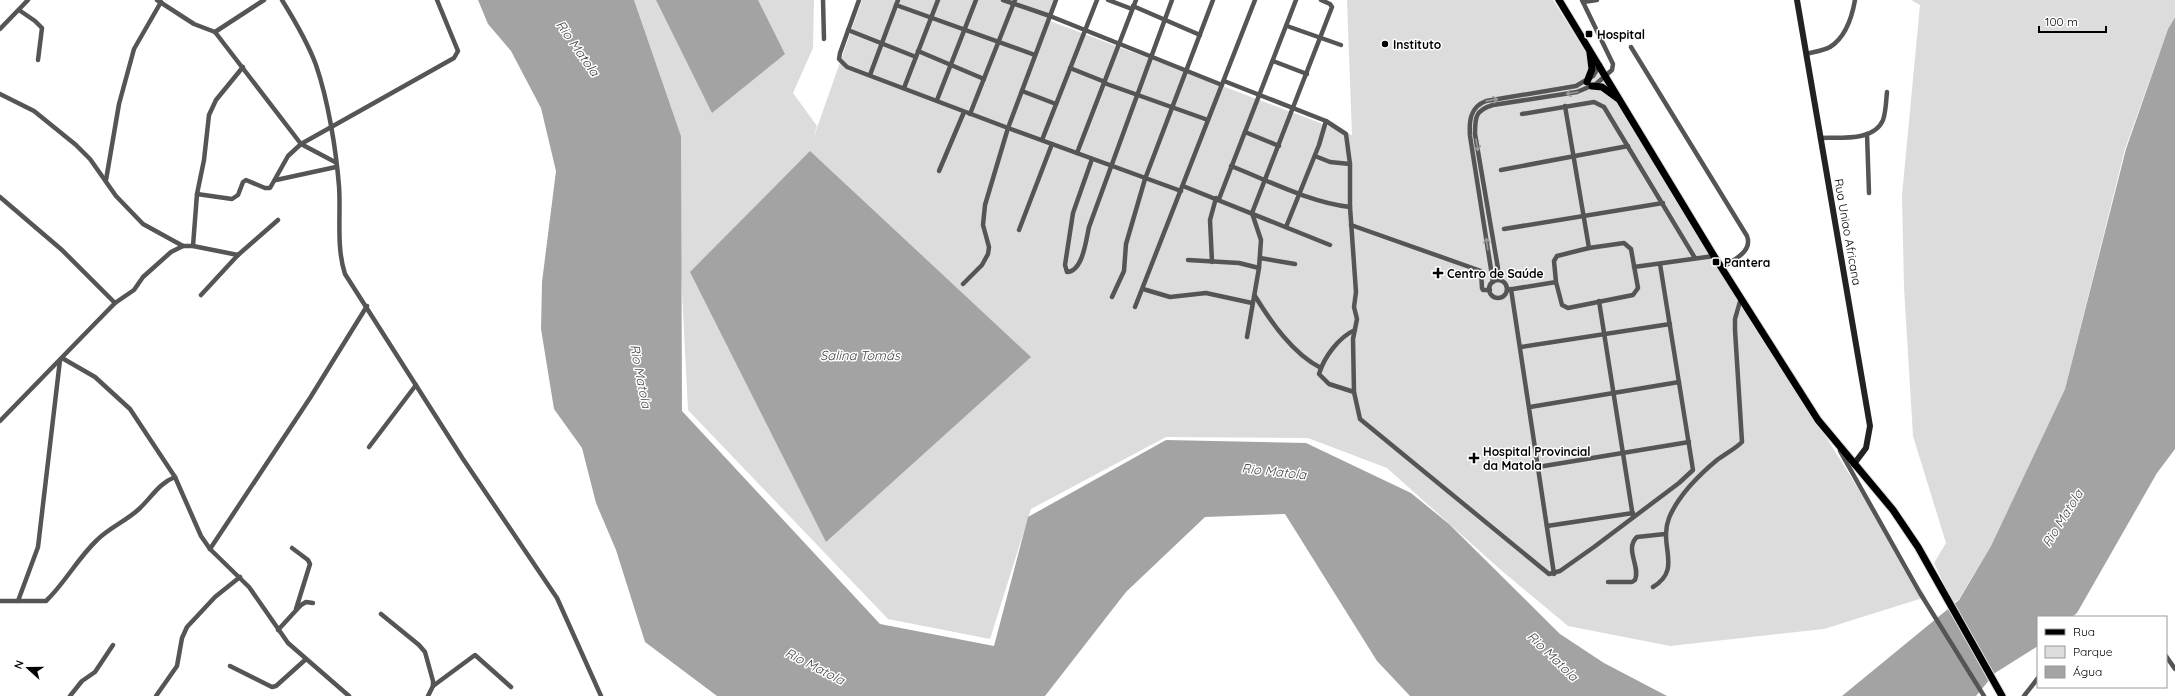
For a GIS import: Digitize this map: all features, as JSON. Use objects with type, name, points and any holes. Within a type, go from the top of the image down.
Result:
[{"type":"main road","points":[[1558,0],[1600,65],[1714,256],[1818,420],[1899,520],[1948,597],[2002,696]]},
{"type":"main road","name":"Rua Uniao Africana","points":[[1797,0],[1870,426],[1866,448],[1854,464]]},
{"type":"main road","points":[[1588,48],[1592,68],[1590,84],[1602,87],[1623,103]]},
{"type":"street","points":[[0,29],[28,0]]},
{"type":"street","points":[[215,32],[264,0]]},
{"type":"street","points":[[282,0],[299,28],[315,64],[331,127],[340,193],[343,268],[463,459],[557,598],[601,696]]},
{"type":"street","points":[[197,194],[232,199],[238,195],[244,181],[267,189],[273,186],[288,156],[301,144],[454,58],[458,51],[437,0]]},
{"type":"street","points":[[824,0],[824,39]]},
{"type":"street","points":[[859,0],[839,59],[847,67],[937,100],[964,112],[1181,191]]},
{"type":"street","points":[[904,88],[938,0]]},
{"type":"street","points":[[937,100],[976,0]]},
{"type":"street","points":[[1003,0],[1014,2],[1186,71],[1259,95],[1326,121],[1346,134],[1350,164],[1350,207],[1356,292],[1354,307],[1357,319],[1353,339],[1354,392],[1358,413],[1367,426],[1439,482],[1543,570],[1554,574]]},
{"type":"street","points":[[963,284],[982,265],[989,251],[983,225],[983,215],[1008,128],[1056,0]]},
{"type":"street","points":[[1042,140],[1097,0]]},
{"type":"street","points":[[1108,0],[1133,8],[1200,35]]},
{"type":"street","points":[[1077,153],[1136,0]]},
{"type":"street","points":[[1092,159],[1073,213],[1065,265],[1067,272],[1074,270],[1079,265],[1089,228],[1172,0]]},
{"type":"street","points":[[1112,297],[1124,271],[1126,244],[1145,179],[1213,0]]},
{"type":"street","points":[[1136,307],[1255,0]]},
{"type":"street","points":[[1212,262],[1210,220],[1296,0]]},
{"type":"street","points":[[1247,337],[1259,268],[1261,235],[1252,213],[1332,7],[1330,4],[1321,0]]},
{"type":"street","points":[[1554,574],[1521,347],[1509,290],[1500,280],[1475,134],[1475,121],[1484,108],[1493,105],[1577,92],[1606,76],[1612,70],[1613,64],[1583,1],[1596,0]]},
{"type":"street","points":[[1806,54],[1830,47],[1836,41],[1847,26],[1855,0]]},
{"type":"street","points":[[106,180],[119,104],[134,49],[159,1],[194,24],[215,32],[301,144],[336,164]]},
{"type":"street","points":[[870,75],[897,2],[965,30],[1036,55]]},
{"type":"street","points":[[970,114],[1014,2]]},
{"type":"street","points":[[19,10],[42,28],[38,60]]},
{"type":"street","points":[[1287,26],[1342,45]]},
{"type":"street","points":[[848,30],[916,57]]},
{"type":"street","points":[[1630,48],[1747,236],[1748,244],[1745,251],[1722,268]]},
{"type":"street","points":[[918,51],[984,79]]},
{"type":"street","points":[[1273,61],[1307,74]]},
{"type":"street","points":[[1590,84],[1600,65]]},
{"type":"street","points":[[193,246],[197,194],[204,160],[209,115],[216,100],[243,67]]},
{"type":"street","points":[[1070,68],[1137,95],[1208,120]]},
{"type":"street","points":[[1556,282],[1509,290],[1502,297],[1497,298],[1492,295],[1490,290],[1493,282],[1469,122],[1472,112],[1478,104],[1486,101],[1590,84]]},
{"type":"street","points":[[1022,91],[1056,104]]},
{"type":"street","points":[[1820,138],[1868,134],[1884,119],[1887,92]]},
{"type":"street","points":[[0,94],[39,115],[83,152],[106,180],[116,196],[143,224],[183,246]]},
{"type":"street","points":[[1522,114],[1594,102],[1604,107],[1695,258]]},
{"type":"street","points":[[1565,106],[1589,248]]},
{"type":"street","points":[[939,171],[964,112]]},
{"type":"street","points":[[1286,227],[1315,156],[1326,121]]},
{"type":"street","points":[[1245,132],[1279,146]]},
{"type":"street","points":[[1868,134],[1869,193]]},
{"type":"street","points":[[1019,230],[1052,144]]},
{"type":"street","points":[[1501,170],[1628,146]]},
{"type":"street","points":[[1315,156],[1330,162],[1350,164]]},
{"type":"street","points":[[276,180],[336,164]]},
{"type":"street","points":[[1231,166],[1335,205],[1350,207]]},
{"type":"street","points":[[1183,186],[1218,198],[1330,245]]},
{"type":"street","points":[[0,197],[62,250],[115,303]]},
{"type":"street","points":[[1504,229],[1663,203]]},
{"type":"street","points":[[201,295],[238,255],[278,220]]},
{"type":"street","points":[[1351,225],[1481,271],[1482,288],[1483,290],[1490,290]]},
{"type":"street","points":[[1624,243],[1631,249],[1634,268],[1638,288],[1633,295],[1568,308],[1562,305],[1556,282],[1554,261],[1557,256],[1589,248],[1624,243]]},
{"type":"street","points":[[0,421],[115,303],[134,290],[143,277],[171,252],[183,246],[193,246],[238,255]]},
{"type":"street","points":[[1634,268],[1714,256]]},
{"type":"street","points":[[1260,258],[1295,264]]},
{"type":"street","points":[[1188,260],[1249,264],[1259,268]]},
{"type":"street","points":[[1554,574],[1588,551],[1633,515],[1691,474],[1694,466],[1660,264]]},
{"type":"street","points":[[1493,282],[1500,280]]},
{"type":"street","points":[[1142,289],[1170,297],[1206,293],[1252,303]]},
{"type":"street","points":[[1255,296],[1287,339],[1306,360],[1321,368]]},
{"type":"street","points":[[1653,587],[1661,582],[1668,571],[1669,564],[1665,534],[1674,508],[1682,497],[1714,463],[1742,442],[1735,330],[1735,319],[1741,298]]},
{"type":"street","points":[[1599,301],[1633,515]]},
{"type":"street","points":[[210,549],[306,404],[367,306]]},
{"type":"street","points":[[1521,347],[1670,324]]},
{"type":"street","points":[[1354,392],[1325,382],[1320,376],[1325,358],[1339,344],[1344,335],[1355,330]]},
{"type":"street","points":[[61,359],[95,377],[130,409],[175,477],[201,536],[210,549],[240,577],[288,643],[305,660],[349,696]]},
{"type":"street","points":[[18,601],[38,547],[61,359]]},
{"type":"street","points":[[1530,407],[1679,382]]},
{"type":"street","points":[[369,447],[416,385]]},
{"type":"street","points":[[1538,467],[1689,442]]},
{"type":"street","points":[[1837,445],[1927,604],[1984,696]]},
{"type":"street","points":[[0,601],[46,601],[58,589],[77,562],[96,540],[130,517],[163,483],[175,477]]},
{"type":"street","points":[[1547,526],[1633,515]]},
{"type":"street","points":[[1608,582],[1632,582],[1634,580],[1636,573],[1632,546],[1637,536],[1665,534]]},
{"type":"street","points":[[292,548],[308,560],[310,564],[296,610]]},
{"type":"street","points":[[156,696],[177,666],[187,627],[215,597],[240,577]]},
{"type":"street","points":[[278,630],[296,610],[306,602],[313,603]]},
{"type":"street","points":[[381,614],[423,648],[433,681],[433,686]]},
{"type":"street","points":[[70,696],[82,681],[95,672],[114,645]]},
{"type":"street","points":[[428,696],[433,686],[475,655],[511,687]]},
{"type":"street","points":[[2167,657],[2175,669]]},
{"type":"street","points":[[230,666],[272,687],[281,682],[305,660]]},
{"type":"street","points":[[2024,696],[2037,679]]},
{"type":"green space","points":[[634,0],[814,0],[813,48],[793,93],[817,126],[812,142],[862,0],[1056,0],[1050,21],[1352,135],[1347,0],[1553,0],[1926,597],[1824,629],[1670,646],[1568,626],[1502,571],[1387,468],[1308,438],[1166,437],[1031,509],[990,639],[888,619],[688,410],[681,273],[681,136]]},
{"type":"green space","points":[[1911,0],[2175,0],[2175,16],[2168,29],[2125,149],[2065,389],[1991,546],[1959,599],[1953,603],[1934,563],[1946,543],[1913,436],[1904,287],[1902,195],[1920,5]]},
{"type":"water","name":"Rio Matola","points":[[478,0],[634,0],[681,136],[682,411],[880,624],[994,646],[1028,517],[1166,440],[1306,443],[1411,493],[1449,524],[1560,634],[1604,663],[1667,696],[1410,696],[1377,661],[1285,514],[1205,517],[1126,592],[1045,696],[717,696],[645,642],[616,550],[596,503],[582,448],[554,409],[541,329],[542,282],[556,171],[541,108],[511,51],[488,24]]},
{"type":"water","points":[[656,0],[758,0],[785,54],[712,113]]},
{"type":"water","name":"Rio Matola","points":[[2175,17],[2175,449],[2157,473],[2077,613],[2073,616],[2037,616],[2037,647],[1995,673],[1976,696],[1842,696],[1959,600],[1991,546],[2065,389],[2126,149],[2168,29]]},
{"type":"water","name":"Salina Tomás","points":[[810,151],[1031,357],[826,542],[690,272]]},
{"type":"place","name":"Hospital","points":[[1589,34]]},
{"type":"place","name":"Instituto","points":[[1385,44]]},
{"type":"place","name":"Pantera","points":[[1716,262]]},
{"type":"place","name":"Centro de Saúde","points":[[1438,273]]},
{"type":"place","name":"Hospital Provincial da Matola","points":[[1474,458]]}]
